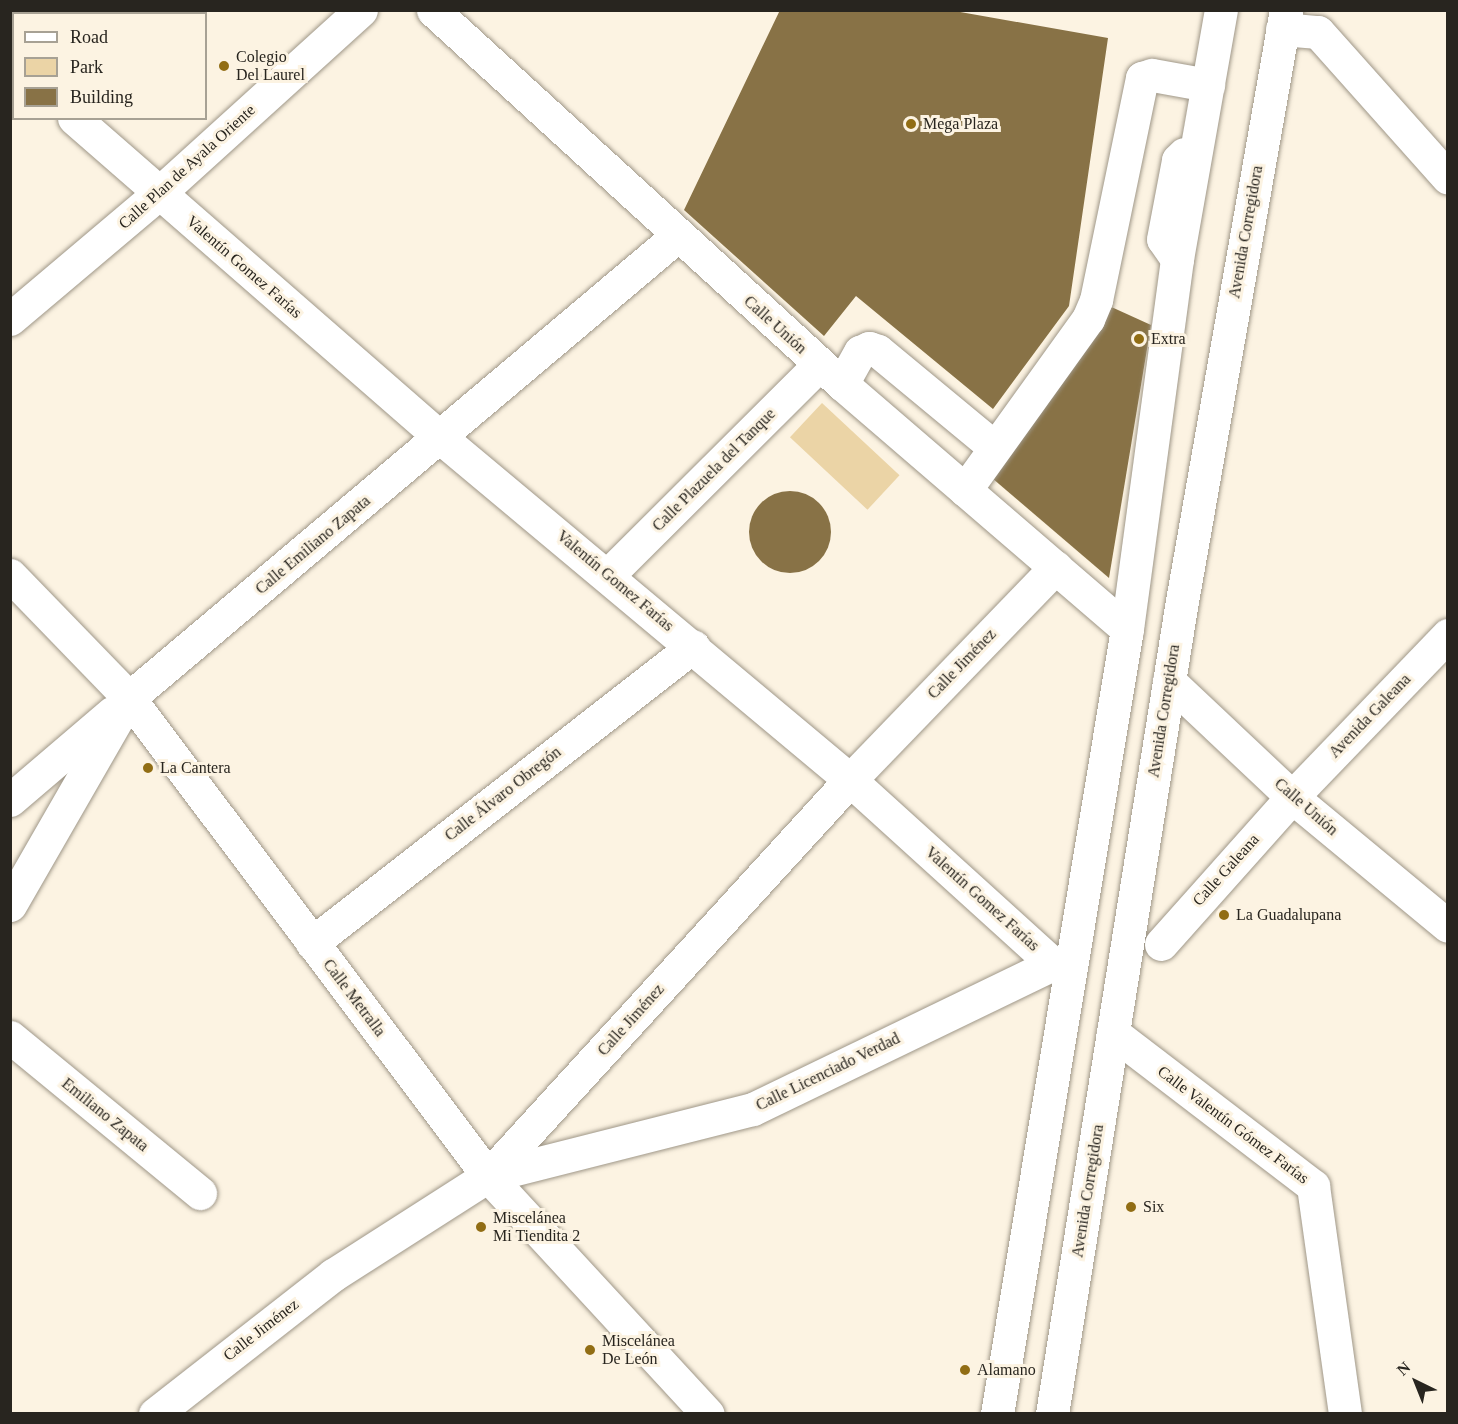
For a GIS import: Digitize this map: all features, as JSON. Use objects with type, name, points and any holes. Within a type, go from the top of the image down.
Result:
[{"type":"street","name":"Calle Plan de Ayala Oriente","points":[[10,320],[159,194],[361,10]]},
{"type":"street","name":"Calle Unión","points":[[433,10],[677,236],[831,374],[1127,628]]},
{"type":"street","points":[[998,1413],[1061,965],[1127,628],[1177,259],[1221,10]]},
{"type":"street","points":[[1284,20],[1318,32],[1448,178]]},
{"type":"street","name":"Avenida Corregidora","points":[[1052,1413],[1169,681],[1284,20]]},
{"type":"street","points":[[965,490],[993,446],[1088,319],[1096,300],[1142,78],[1152,75],[1208,85]]},
{"type":"street","points":[[76,120],[159,194]]},
{"type":"street","name":"Valentín Gomez Farías","points":[[159,194],[441,438],[693,646],[850,780],[1061,965]]},
{"type":"street","name":"Calle Emiliano Zapata","points":[[10,905],[129,698],[441,438],[677,236]]},
{"type":"street","name":"Calle Plazuela del Tanque","points":[[608,575],[831,374],[869,348],[878,351],[993,446]]},
{"type":"street","name":"Calle Jiménez","points":[[155,1413],[333,1275],[488,1176],[850,780],[1056,567]]},
{"type":"street","name":"Calle Metralla","points":[[10,575],[129,698],[488,1176],[708,1413]]},
{"type":"street","name":"Avenida Galeana","points":[[1292,797],[1448,635]]},
{"type":"street","name":"Calle Álvaro Obregón","points":[[312,943],[693,646]]},
{"type":"street","name":"Calle Unión","points":[[1169,681],[1292,797],[1448,926]]},
{"type":"street","points":[[10,800],[129,698]]},
{"type":"street","name":"Calle Galeana","points":[[1161,944],[1292,797]]},
{"type":"street","name":"Calle Licenciado Verdad","points":[[488,1176],[753,1109],[1061,965]]},
{"type":"street","name":"Calle Valentín Gómez Farías","points":[[1113,1033],[1313,1186],[1345,1413]]},
{"type":"street","name":"Emiliano Zapata","points":[[10,1037],[200,1193]]},
{"type":"green space","points":[[822,403],[900,475],[867,510],[790,437]]},
{"type":"building","name":"Mega Plaza","points":[[780,10],[949,10],[1108,38],[1069,306],[993,409],[856,296],[824,336],[684,210]]},
{"type":"building","points":[[1107,305],[1151,325],[1109,578],[985,472]]},
{"type":"building","points":[[790,491],[806,494],[819,503],[828,516],[831,532],[828,548],[819,561],[806,570],[790,573],[774,570],[761,561],[752,548],[749,532],[752,516],[761,503],[774,494]]},
{"type":"place","name":"Colegio Del Laurel","points":[[224,66]]},
{"type":"place","name":"Mega Plaza","points":[[911,124]]},
{"type":"place","name":"Extra","points":[[1139,339]]},
{"type":"place","name":"La Cantera","points":[[148,768]]},
{"type":"place","name":"La Guadalupana","points":[[1224,915]]},
{"type":"place","name":"Six","points":[[1131,1207]]},
{"type":"place","name":"Miscelánea Mi Tiendita 2","points":[[481,1227]]},
{"type":"place","name":"Miscelánea De León","points":[[590,1350]]},
{"type":"place","name":"Alamano","points":[[965,1370]]}]
